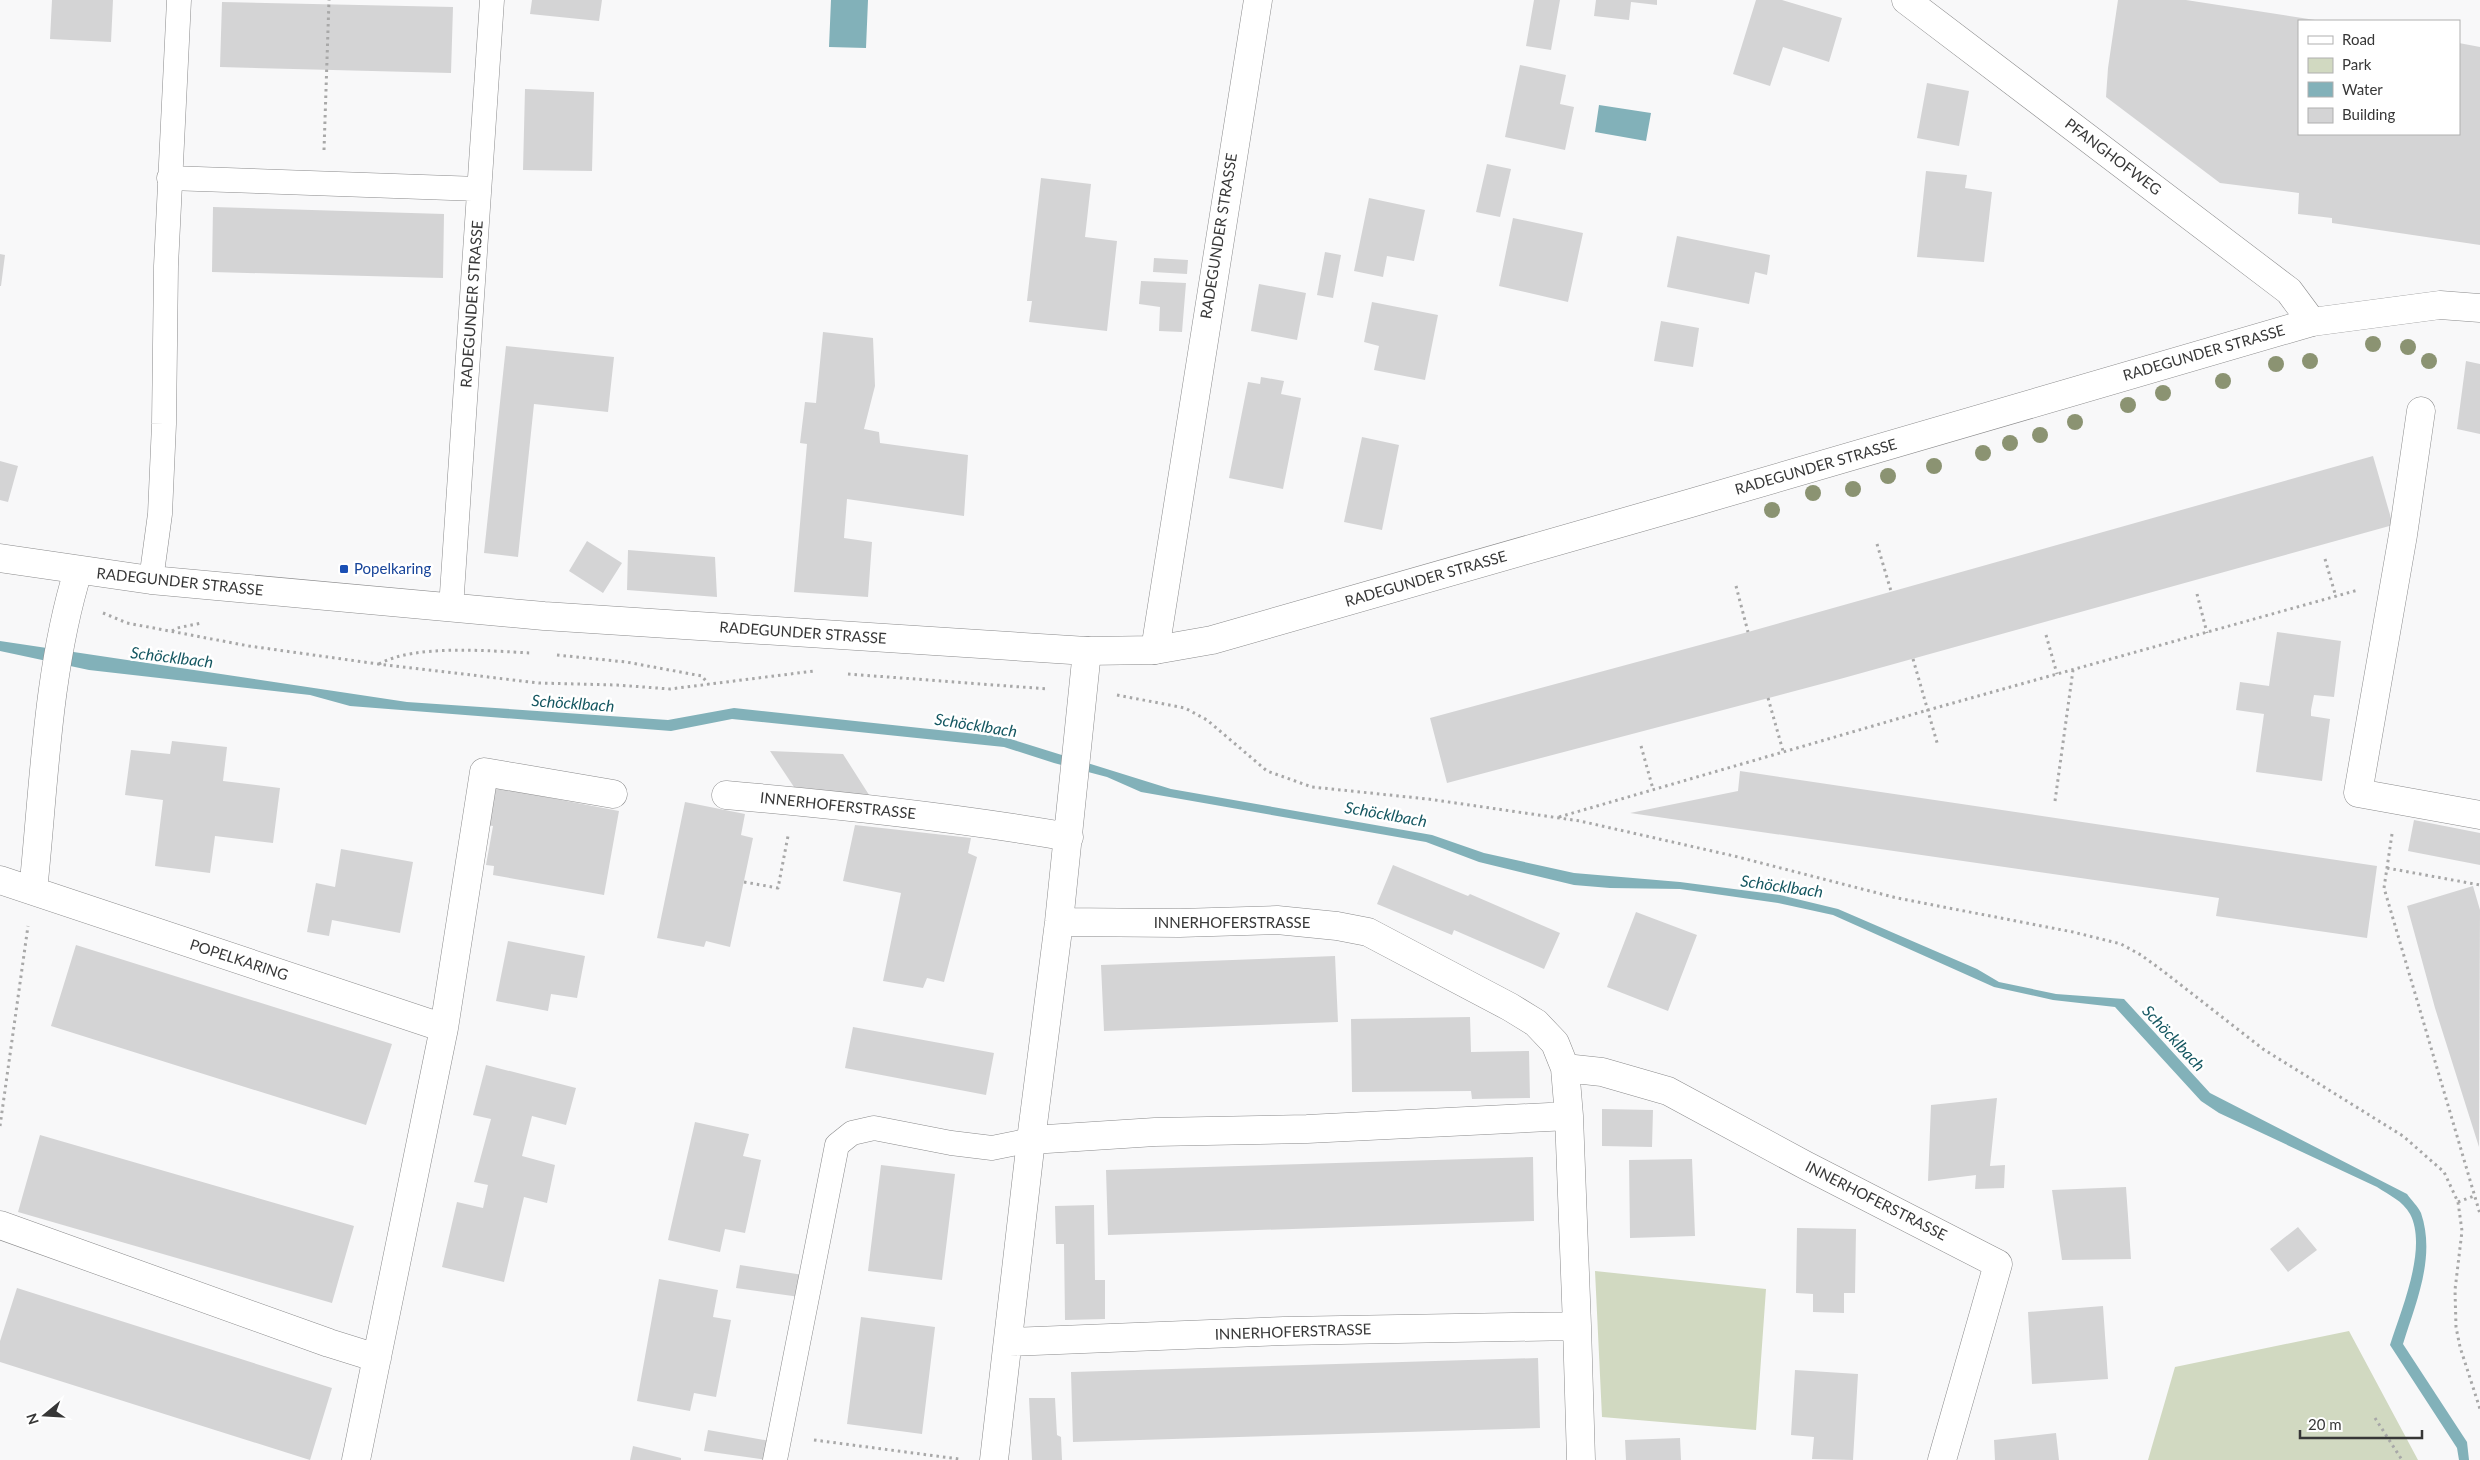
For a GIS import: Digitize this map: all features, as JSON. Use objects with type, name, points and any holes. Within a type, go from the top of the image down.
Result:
[{"type":"street","name":"RADEGUNDER STRASSE","points":[[1155,650],[1258,0]]},
{"type":"street","name":"PFANGHOFWEG","points":[[1906,0],[2289,291],[2312,322]]},
{"type":"street","name":"RADEGUNDER STRASSE","points":[[0,558],[78,571],[151,580],[544,616],[1087,651],[1155,650],[1212,640],[1691,504],[2312,322],[2440,305],[2480,308]]},
{"type":"street","points":[[2421,411],[2395,580],[2358,792],[2480,815]]},
{"type":"street","points":[[33,891],[54,688],[67,611],[78,571]]},
{"type":"street","points":[[994,1460],[1031,1140],[1060,922],[1087,651]]},
{"type":"street","points":[[356,1460],[444,1028],[484,772],[613,794]]},
{"type":"street","name":"INNERHOFERSTRASSE","points":[[726,795],[965,820],[1068,837]]},
{"type":"street","name":"POPELKARING","points":[[0,880],[444,1028]]},
{"type":"street","name":"INNERHOFERSTRASSE","points":[[1060,922],[1179,923],[1278,920],[1317,923],[1368,932],[1510,1007],[1536,1023],[1555,1043],[1565,1068],[1569,1116],[1581,1460]]},
{"type":"street","name":"INNERHOFERSTRASSE","points":[[1565,1068],[1602,1072],[1668,1091],[1805,1165],[1998,1264],[1942,1460]]},
{"type":"street","points":[[1031,1140],[1155,1132],[1307,1129],[1569,1116]]},
{"type":"street","points":[[0,1225],[329,1343],[377,1358]]},
{"type":"street","name":"INNERHOFERSTRASSE","points":[[1009,1342],[1284,1331],[1577,1326]]},
{"type":"lane","points":[[151,580],[160,514],[164,424],[169,178],[179,0]]},
{"type":"lane","name":"RADEGUNDER STRASSE","points":[[451,608],[492,0]]},
{"type":"lane","points":[[169,178],[479,189]]},
{"type":"lane","points":[[775,1460],[837,1145],[852,1133],[874,1128],[951,1143],[992,1148],[1031,1140]]},
{"type":"path","points":[[324,154],[330,0]]},
{"type":"path","points":[[1877,544],[1891,592]]},
{"type":"path","points":[[2325,559],[2336,597]]},
{"type":"path","points":[[1556,818],[1783,751],[2395,580]]},
{"type":"path","points":[[1736,586],[1748,632]]},
{"type":"path","points":[[2197,594],[2207,633]]},
{"type":"path","points":[[94,610],[127,623],[249,646],[378,664],[539,683],[616,685],[670,689],[710,686],[813,671],[823,672]]},
{"type":"path","points":[[2046,635],[2057,674]]},
{"type":"path","points":[[378,664],[390,658],[438,652],[477,650],[537,653]]},
{"type":"path","points":[[555,655],[626,662],[702,676],[710,686]]},
{"type":"path","points":[[1913,658],[1938,746]]},
{"type":"path","points":[[2055,801],[2073,670]]},
{"type":"path","points":[[842,674],[1083,692],[1121,696],[1185,708],[1207,720],[1267,771],[1312,787],[1428,799],[1556,818],[1734,856],[1897,898],[2073,932],[2121,944],[2155,966],[2263,1049],[2403,1136],[2444,1172],[2458,1202],[2462,1232],[2454,1310],[2460,1346],[2480,1408]]},
{"type":"path","points":[[1768,698],[1783,751]]},
{"type":"path","points":[[1641,746],[1653,789]]},
{"type":"path","points":[[2397,799],[2384,888],[2480,1214]]},
{"type":"path","points":[[744,882],[778,888],[794,801]]},
{"type":"path","points":[[2387,868],[2480,885]]},
{"type":"path","points":[[0,1126],[33,891]]},
{"type":"path","points":[[2458,1202],[2474,1196]]},
{"type":"path","points":[[2375,1418],[2402,1460]]},
{"type":"path","points":[[781,1436],[964,1460]]},
{"type":"green space","points":[[1595,1271],[1766,1289],[1756,1430],[1602,1417]]},
{"type":"green space","points":[[2349,1331],[2418,1460],[2148,1460],[2175,1367]]},
{"type":"water","points":[[831,0],[868,0],[866,48],[829,47]]},
{"type":"water","points":[[1599,105],[1651,113],[1646,141],[1595,132]]},
{"type":"water","name":"Schöcklbach","points":[[0,641],[407,702],[668,720],[734,708],[1004,737],[1171,789],[1432,835],[1484,853],[1574,873],[1680,882],[1780,895],[1838,909],[1977,969],[1999,982],[2056,994],[2124,999],[2210,1093],[2407,1194],[2416,1205],[2421,1213],[2425,1230],[2425,1263],[2418,1296],[2403,1344],[2467,1442],[2469,1460],[2459,1460],[2457,1448],[2390,1345],[2411,1279],[2416,1244],[2415,1228],[2410,1214],[2404,1205],[2377,1187],[2219,1113],[2201,1101],[2115,1007],[2053,1000],[1994,987],[1833,915],[1778,903],[1680,889],[1610,888],[1574,885],[1479,862],[1426,842],[1141,792],[1107,777],[1004,747],[732,719],[671,731],[350,706],[310,695],[89,670],[0,651]]},
{"type":"building","points":[[52,0],[113,0],[111,42],[50,39]]},
{"type":"building","points":[[532,0],[602,0],[599,21],[530,14]]},
{"type":"building","points":[[1534,0],[1560,0],[1551,50],[1526,46]]},
{"type":"building","points":[[1596,0],[1657,0],[1657,5],[1631,2],[1629,20],[1594,16]]},
{"type":"building","points":[[1756,0],[1782,0],[1842,18],[1829,62],[1783,47],[1770,86],[1733,74]]},
{"type":"building","points":[[2118,0],[2186,0],[2315,20],[2298,20],[2298,135],[2460,135],[2460,43],[2480,47],[2480,245],[2332,223],[2332,218],[2298,214],[2299,193],[2220,183],[2106,97],[2108,68]]},
{"type":"building","points":[[222,2],[453,7],[451,73],[220,67]]},
{"type":"building","points":[[1520,65],[1566,75],[1560,104],[1574,107],[1565,150],[1505,137]]},
{"type":"building","points":[[1927,83],[1969,91],[1959,146],[1917,138]]},
{"type":"building","points":[[525,89],[594,92],[592,171],[523,170]]},
{"type":"building","points":[[1487,164],[1511,169],[1500,217],[1476,212]]},
{"type":"building","points":[[1926,171],[1967,175],[1965,188],[1992,192],[1984,262],[1917,257]]},
{"type":"building","points":[[1041,178],[1091,184],[1085,237],[1117,241],[1107,331],[1029,322],[1032,301],[1027,301]]},
{"type":"building","points":[[1369,198],[1425,210],[1414,261],[1387,256],[1383,277],[1354,271]]},
{"type":"building","points":[[213,207],[444,214],[443,278],[212,272]]},
{"type":"building","points":[[1513,218],[1583,233],[1568,302],[1499,286]]},
{"type":"building","points":[[1677,236],[1770,255],[1767,275],[1755,272],[1749,304],[1667,287]]},
{"type":"building","points":[[1325,252],[1341,255],[1333,298],[1317,295]]},
{"type":"building","points":[[0,254],[5,255],[1,286],[0,286]]},
{"type":"building","points":[[1154,258],[1188,260],[1187,274],[1153,272]]},
{"type":"building","points":[[1141,281],[1186,283],[1182,332],[1159,331],[1160,307],[1139,304]]},
{"type":"building","points":[[1259,284],[1306,293],[1297,340],[1251,331]]},
{"type":"building","points":[[1372,302],[1438,315],[1425,380],[1374,370],[1379,346],[1364,342]]},
{"type":"building","points":[[1661,321],[1699,328],[1693,367],[1654,361]]},
{"type":"building","points":[[823,332],[873,338],[875,386],[864,429],[879,432],[880,443],[968,455],[964,516],[847,499],[844,538],[872,542],[868,597],[794,592],[807,444],[800,443],[805,402],[816,403]]},
{"type":"building","points":[[506,346],[614,357],[608,412],[534,404],[518,557],[484,553]]},
{"type":"building","points":[[2466,361],[2480,364],[2480,434],[2457,429]]},
{"type":"building","points":[[1261,377],[1284,381],[1281,394],[1301,398],[1283,489],[1229,478],[1248,382],[1260,384]]},
{"type":"building","points":[[1362,437],[1399,445],[1382,530],[1344,522]]},
{"type":"building","points":[[2373,456],[2393,525],[1840,679],[1447,783],[1430,718],[1748,632]]},
{"type":"building","points":[[0,461],[18,466],[8,502],[0,500]]},
{"type":"building","points":[[587,541],[622,563],[603,593],[569,571]]},
{"type":"building","points":[[628,550],[715,557],[717,597],[627,590]]},
{"type":"building","points":[[2277,632],[2341,641],[2334,697],[2314,695],[2311,710],[2311,716],[2330,719],[2322,781],[2256,772],[2264,714],[2236,710],[2240,682],[2269,686]]},
{"type":"building","points":[[172,741],[227,747],[223,781],[280,788],[273,843],[215,836],[210,873],[155,866],[163,800],[125,795],[131,750],[170,754]]},
{"type":"building","points":[[770,751],[843,754],[871,798],[798,793]]},
{"type":"building","points":[[1740,771],[2377,866],[2367,938],[2216,916],[2219,898],[1630,813],[1738,791]]},
{"type":"building","points":[[493,787],[619,811],[604,895],[493,875],[494,866],[486,865],[493,826],[486,825]]},
{"type":"building","points":[[685,802],[745,814],[741,835],[753,838],[730,947],[706,941],[704,947],[657,938]]},
{"type":"building","points":[[2414,820],[2480,833],[2480,865],[2408,851]]},
{"type":"building","points":[[855,825],[971,838],[968,853],[977,857],[944,982],[927,978],[923,988],[883,981],[901,893],[843,881]]},
{"type":"building","points":[[341,849],[413,862],[400,933],[332,920],[329,936],[307,932],[316,883],[335,887]]},
{"type":"building","points":[[1393,865],[1468,896],[1470,894],[1560,933],[1544,969],[1454,930],[1452,935],[1377,904]]},
{"type":"building","points":[[2473,886],[2480,910],[2479,1147],[2435,1008],[2407,906]]},
{"type":"building","points":[[1636,912],[1697,935],[1668,1011],[1607,987]]},
{"type":"building","points":[[508,941],[585,956],[577,998],[551,994],[548,1011],[496,1001]]},
{"type":"building","points":[[76,945],[392,1044],[366,1125],[51,1026]]},
{"type":"building","points":[[1335,956],[1338,1022],[1104,1031],[1101,965]]},
{"type":"building","points":[[1470,1017],[1471,1052],[1529,1051],[1530,1098],[1472,1099],[1471,1091],[1352,1092],[1351,1019]]},
{"type":"building","points":[[853,1027],[994,1053],[986,1095],[845,1068]]},
{"type":"building","points":[[486,1065],[576,1088],[566,1125],[532,1116],[522,1156],[555,1165],[547,1203],[524,1197],[504,1282],[442,1267],[457,1202],[483,1208],[488,1185],[474,1182],[491,1119],[473,1115]]},
{"type":"building","points":[[1997,1098],[1990,1166],[2005,1165],[2004,1188],[1975,1189],[1976,1175],[1928,1181],[1931,1105]]},
{"type":"building","points":[[1602,1109],[1653,1110],[1652,1147],[1602,1146]]},
{"type":"building","points":[[695,1122],[749,1134],[743,1156],[761,1160],[745,1233],[725,1229],[720,1252],[668,1240]]},
{"type":"building","points":[[40,1135],[354,1226],[332,1303],[18,1212]]},
{"type":"building","points":[[1533,1157],[1534,1221],[1108,1235],[1106,1170]]},
{"type":"building","points":[[1692,1159],[1695,1236],[1630,1238],[1629,1160]]},
{"type":"building","points":[[881,1165],[955,1174],[942,1280],[868,1271]]},
{"type":"building","points":[[2126,1187],[2131,1259],[2062,1260],[2052,1190]]},
{"type":"building","points":[[1094,1205],[1095,1280],[1105,1280],[1105,1319],[1065,1320],[1064,1244],[1056,1244],[1055,1206]]},
{"type":"building","points":[[2298,1227],[2317,1250],[2288,1272],[2270,1249]]},
{"type":"building","points":[[1797,1228],[1856,1229],[1855,1293],[1844,1293],[1844,1313],[1813,1312],[1813,1294],[1796,1293]]},
{"type":"building","points":[[740,1265],[803,1275],[800,1297],[736,1288]]},
{"type":"building","points":[[659,1279],[718,1290],[713,1317],[731,1320],[716,1397],[694,1393],[690,1411],[637,1401]]},
{"type":"building","points":[[17,1288],[332,1388],[310,1460],[0,1362],[0,1341]]},
{"type":"building","points":[[2103,1306],[2108,1379],[2032,1384],[2028,1312]]},
{"type":"building","points":[[861,1317],[935,1327],[922,1434],[847,1424]]},
{"type":"building","points":[[1538,1358],[1540,1428],[1073,1442],[1071,1372]]},
{"type":"building","points":[[1795,1370],[1858,1374],[1853,1460],[1812,1459],[1814,1437],[1791,1435]]},
{"type":"building","points":[[1029,1398],[1055,1398],[1057,1435],[1061,1437],[1062,1460],[1032,1460]]},
{"type":"building","points":[[708,1430],[770,1441],[767,1460],[704,1451]]},
{"type":"building","points":[[2056,1433],[2059,1460],[1995,1460],[1994,1440]]},
{"type":"building","points":[[1680,1438],[1681,1460],[1626,1460],[1625,1440]]},
{"type":"building","points":[[633,1446],[681,1458],[681,1460],[630,1460]]},
{"type":"place","name":"Popelkaring","points":[[344,569]]}]
